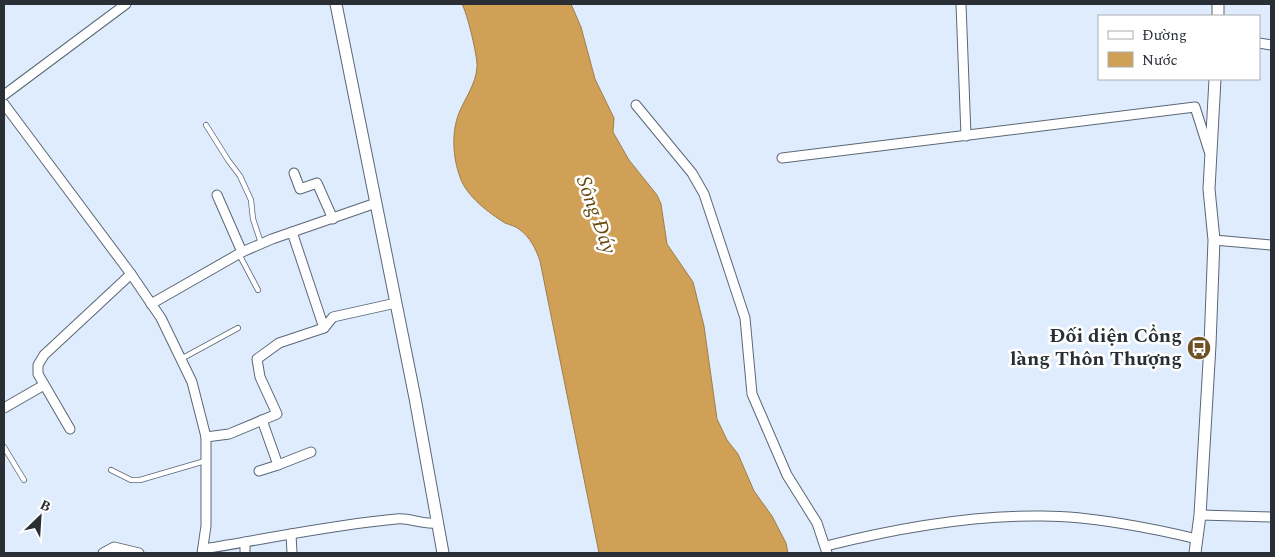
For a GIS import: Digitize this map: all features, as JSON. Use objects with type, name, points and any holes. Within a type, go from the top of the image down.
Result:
[{"type":"street","points":[[4,95],[126,4]]},
{"type":"street","points":[[336,4],[396,303],[443,553]]},
{"type":"street","points":[[961,4],[966,136]]},
{"type":"street","points":[[1195,553],[1200,515],[1210,345],[1214,240],[1209,189],[1214,80]]},
{"type":"street","points":[[4,104],[132,274],[161,318],[192,382],[206,436],[206,526],[203,551],[291,534],[399,518],[420,524],[437,523]]},
{"type":"street","points":[[636,105],[692,173],[704,194],[745,318],[752,394],[787,475],[818,523],[826,550],[894,529],[973,519],[1044,516],[1159,530],[1197,539]]},
{"type":"street","points":[[782,158],[1195,107],[1211,156]]},
{"type":"street","points":[[294,174],[300,189],[317,183],[334,219]]},
{"type":"street","points":[[216,195],[240,253]]},
{"type":"street","points":[[151,304],[261,243],[376,204]]},
{"type":"street","points":[[292,232],[324,328]]},
{"type":"street","points":[[1214,240],[1271,245]]},
{"type":"street","points":[[70,429],[44,385],[38,369],[42,358],[132,274]]},
{"type":"street","points":[[206,436],[229,434],[277,414],[260,377],[257,359],[279,343],[324,328],[333,317],[396,303]]},
{"type":"street","points":[[4,408],[44,385]]},
{"type":"street","points":[[262,420],[278,465]]},
{"type":"street","points":[[260,471],[311,452]]},
{"type":"street","points":[[1200,515],[1271,516]]},
{"type":"street","points":[[291,534],[292,553]]},
{"type":"street","points":[[244,542],[244,553]]},
{"type":"street","points":[[103,553],[114,547],[119,551],[139,553]]},
{"type":"lane","points":[[206,125],[240,176],[251,200],[253,219],[261,243]]},
{"type":"lane","points":[[240,253],[258,290]]},
{"type":"lane","points":[[181,360],[238,328]]},
{"type":"lane","points":[[4,447],[24,480]]},
{"type":"lane","points":[[111,470],[131,480],[140,480],[206,460]]},
{"type":"water","name":"Sông Đáy","points":[[462,4],[571,4],[581,27],[595,79],[614,118],[613,132],[629,160],[657,195],[661,204],[667,244],[693,282],[704,326],[717,419],[727,440],[738,454],[754,491],[772,516],[786,543],[788,553],[599,553],[540,261],[532,243],[523,232],[505,223],[485,209],[467,191],[458,170],[454,154],[456,121],[475,79],[477,67],[472,35]]},
{"type":"place","name":"Đối diện Cổng làng Thôn Thượng","points":[[1199,348]]}]
